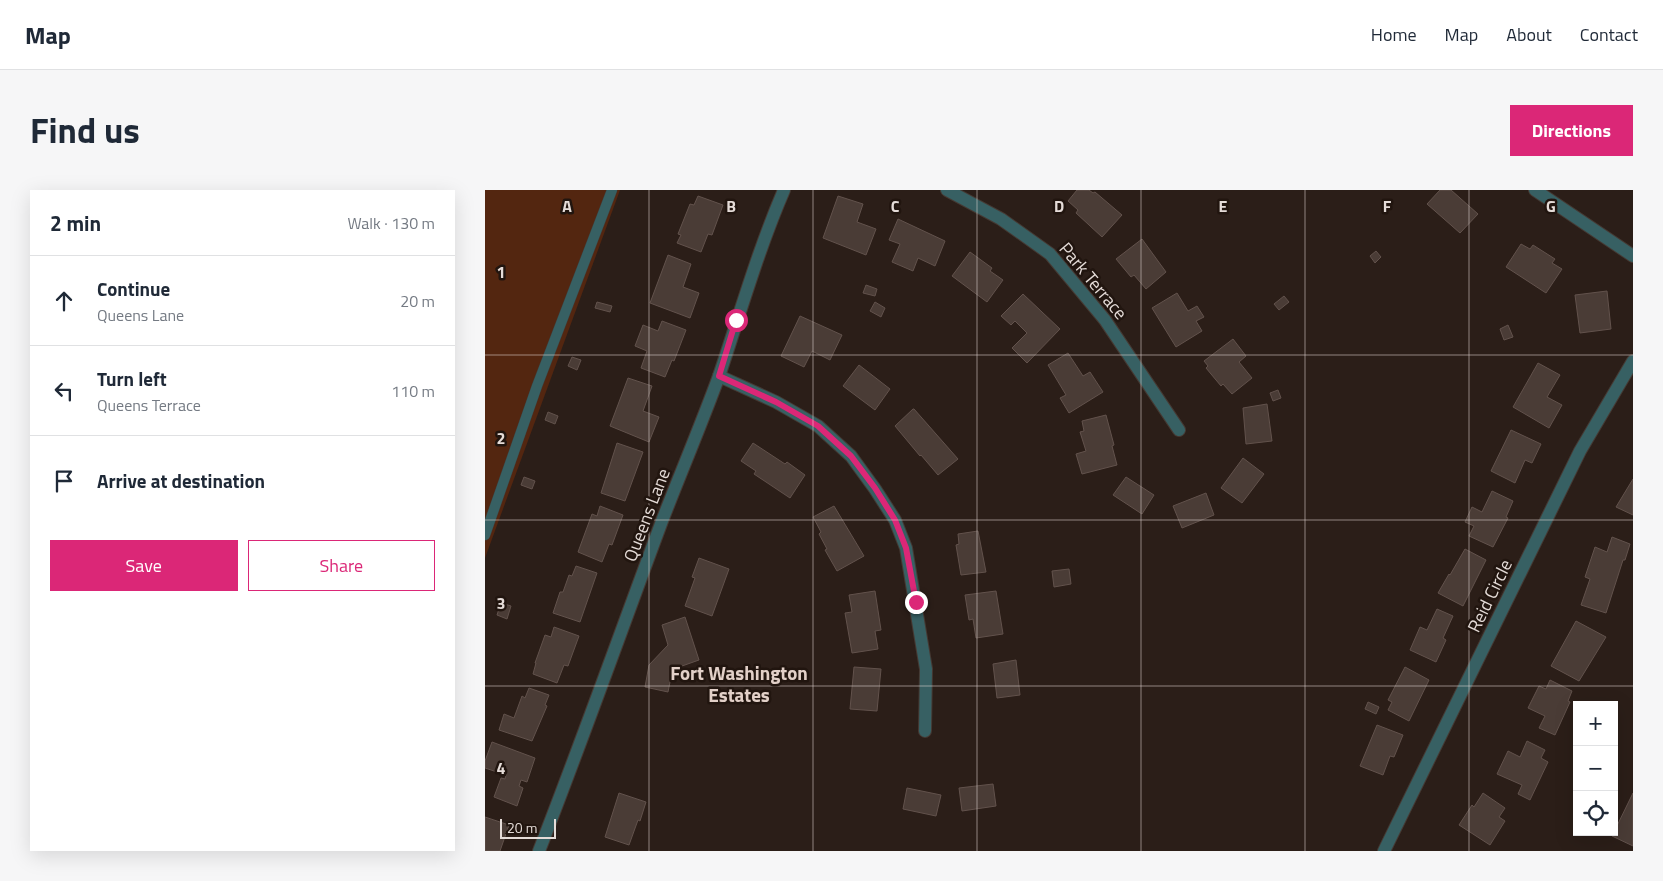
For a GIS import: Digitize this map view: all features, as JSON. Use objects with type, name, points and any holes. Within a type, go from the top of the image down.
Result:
[{"type":"street","name":"Queens Lane","points":[[539,851],[590,720],[659,530],[719,376],[745,293],[773,214],[784,190]]},
{"type":"street","name":"Park Terrace","points":[[947,190],[1001,219],[1050,254],[1105,320],[1179,430]]},
{"type":"street","points":[[1535,190],[1633,256]]},
{"type":"street","name":"Reid Circle","points":[[1384,851],[1575,459],[1633,361]]},
{"type":"street","points":[[719,376],[776,402],[818,426],[851,456],[875,488],[895,520],[906,548],[925,659],[925,731]]},
{"type":"lane","points":[[485,535],[537,386],[612,190]]},
{"type":"shaded area","points":[[485,190],[620,190],[485,558]]},
{"type":"building","points":[[1077,190],[1095,192],[1122,215],[1102,237],[1076,213],[1078,210],[1068,201]]},
{"type":"building","points":[[1440,190],[1451,190],[1478,214],[1460,233],[1427,204]]},
{"type":"building","points":[[698,196],[723,205],[712,235],[708,234],[701,252],[677,243],[681,235],[678,234],[690,204],[694,205]]},
{"type":"building","points":[[838,196],[863,204],[857,222],[876,229],[866,255],[823,238]]},
{"type":"building","points":[[898,219],[945,241],[935,266],[918,258],[913,271],[892,262],[900,244],[889,240]]},
{"type":"building","points":[[1142,239],[1166,272],[1146,289],[1134,275],[1131,277],[1116,259]]},
{"type":"building","points":[[1521,244],[1530,249],[1533,245],[1555,259],[1552,263],[1562,269],[1546,293],[1506,267]]},
{"type":"building","points":[[1376,251],[1381,257],[1375,263],[1370,256]]},
{"type":"building","points":[[970,252],[992,268],[990,271],[1003,280],[987,302],[952,276]]},
{"type":"building","points":[[668,255],[691,264],[683,287],[699,293],[690,318],[650,303]]},
{"type":"building","points":[[866,285],[877,289],[875,296],[863,293]]},
{"type":"building","points":[[1607,291],[1611,329],[1580,333],[1575,295]]},
{"type":"building","points":[[1177,293],[1188,311],[1197,306],[1204,317],[1196,321],[1202,331],[1176,347],[1152,308]]},
{"type":"building","points":[[1023,294],[1060,329],[1027,363],[1012,348],[1027,333],[1015,321],[1011,325],[1001,316]]},
{"type":"building","points":[[1284,296],[1289,302],[1279,310],[1274,304]]},
{"type":"building","points":[[597,302],[612,306],[610,312],[595,308]]},
{"type":"building","points":[[875,302],[885,308],[881,317],[870,311]]},
{"type":"building","points":[[800,316],[842,335],[830,360],[812,351],[804,367],[781,356]]},
{"type":"building","points":[[662,321],[686,330],[674,361],[672,360],[665,377],[641,368],[647,351],[635,346],[643,325],[658,331]]},
{"type":"building","points":[[1508,325],[1513,337],[1504,340],[1500,329]]},
{"type":"building","points":[[1233,339],[1246,356],[1239,362],[1252,378],[1232,394],[1223,384],[1221,386],[1206,368],[1208,366],[1204,361]]},
{"type":"building","points":[[1068,353],[1083,376],[1090,372],[1103,392],[1069,413],[1060,398],[1066,395],[1048,365]]},
{"type":"building","points":[[572,357],[581,360],[577,370],[568,366]]},
{"type":"building","points":[[1538,363],[1560,375],[1547,397],[1562,405],[1549,428],[1513,407]]},
{"type":"building","points":[[859,365],[890,389],[875,410],[843,386]]},
{"type":"building","points":[[628,378],[652,386],[643,411],[659,417],[649,442],[610,426]]},
{"type":"building","points":[[1278,390],[1281,398],[1273,401],[1270,393]]},
{"type":"building","points":[[1267,404],[1272,441],[1246,444],[1243,408]]},
{"type":"building","points":[[913,409],[958,459],[938,475],[895,426]]},
{"type":"building","points":[[548,412],[558,416],[555,424],[545,420]]},
{"type":"building","points":[[1106,415],[1117,465],[1082,474],[1076,454],[1086,451],[1080,432],[1084,431],[1082,421]]},
{"type":"building","points":[[1511,430],[1541,444],[1532,463],[1525,460],[1515,483],[1491,471]]},
{"type":"building","points":[[617,443],[643,452],[625,501],[601,493]]},
{"type":"building","points":[[753,443],[785,464],[787,462],[805,475],[790,498],[754,474],[756,471],[741,461]]},
{"type":"building","points":[[1243,458],[1264,474],[1242,503],[1221,488]]},
{"type":"building","points":[[524,477],[535,481],[532,489],[521,485]]},
{"type":"building","points":[[1126,477],[1154,495],[1142,514],[1113,495]]},
{"type":"building","points":[[1633,479],[1633,515],[1616,507]]},
{"type":"building","points":[[1492,491],[1513,501],[1506,517],[1508,518],[1493,547],[1469,536],[1474,526],[1465,522],[1472,507],[1482,512]]},
{"type":"building","points":[[1206,493],[1214,515],[1182,528],[1173,506]]},
{"type":"building","points":[[600,506],[623,515],[612,545],[609,544],[602,562],[578,552],[592,514],[597,516]]},
{"type":"building","points":[[834,506],[864,556],[837,571],[825,550],[827,549],[819,534],[821,532],[813,517]]},
{"type":"building","points":[[978,531],[986,572],[961,575],[956,545],[959,544],[958,534]]},
{"type":"building","points":[[1612,537],[1630,544],[1606,613],[1581,605],[1590,579],[1585,577],[1595,547],[1607,552]]},
{"type":"building","points":[[1465,549],[1486,560],[1463,606],[1438,593]]},
{"type":"building","points":[[699,558],[729,569],[712,616],[685,606],[695,578],[692,577]]},
{"type":"building","points":[[576,566],[597,573],[580,622],[553,613],[560,592],[563,592],[569,575],[572,576]]},
{"type":"building","points":[[1069,569],[1071,584],[1054,587],[1052,571]]},
{"type":"building","points":[[875,591],[881,630],[875,631],[878,649],[852,653],[845,613],[852,612],[849,595]]},
{"type":"building","points":[[996,591],[1003,634],[976,638],[973,619],[969,620],[965,595]]},
{"type":"building","points":[[501,603],[511,606],[507,619],[497,615]]},
{"type":"building","points":[[1437,609],[1453,616],[1443,638],[1446,640],[1436,662],[1410,650],[1420,627],[1427,630]]},
{"type":"building","points":[[685,617],[699,660],[682,666],[671,677],[668,692],[645,687],[649,665],[668,645],[662,625]]},
{"type":"building","points":[[1576,621],[1606,637],[1579,681],[1551,666]]},
{"type":"building","points":[[554,627],[579,636],[568,666],[564,665],[557,683],[533,674],[545,635],[551,637]]},
{"type":"building","points":[[1016,660],[1020,695],[997,698],[993,664]]},
{"type":"building","points":[[854,667],[881,669],[877,711],[850,709]]},
{"type":"building","points":[[1405,667],[1429,680],[1409,721],[1388,710],[1392,702],[1388,700]]},
{"type":"building","points":[[1550,680],[1572,691],[1568,701],[1570,702],[1555,735],[1539,728],[1545,716],[1528,708],[1539,686],[1546,689]]},
{"type":"building","points":[[529,688],[549,695],[545,705],[547,706],[532,741],[499,730],[504,714],[514,718],[522,696],[525,698]]},
{"type":"building","points":[[1368,702],[1379,707],[1376,714],[1365,709]]},
{"type":"building","points":[[1377,725],[1403,735],[1394,757],[1390,756],[1383,775],[1360,766]]},
{"type":"building","points":[[1527,741],[1545,750],[1541,758],[1548,762],[1530,800],[1518,794],[1522,785],[1497,774],[1508,751],[1520,757]]},
{"type":"building","points":[[492,742],[535,758],[527,782],[521,780],[519,786],[523,788],[517,806],[494,797],[501,778],[505,779],[506,775],[485,768],[485,761]]},
{"type":"building","points":[[993,784],[996,806],[962,811],[959,788]]},
{"type":"building","points":[[907,788],[941,795],[936,816],[903,809]]},
{"type":"building","points":[[619,793],[646,802],[629,845],[605,837]]},
{"type":"building","points":[[1483,793],[1505,808],[1499,817],[1505,821],[1490,845],[1459,825],[1472,805],[1474,807]]},
{"type":"building","points":[[1633,793],[1633,846],[1612,836],[1618,836],[1618,824]]},
{"type":"building","points":[[485,817],[509,825],[500,851],[485,851]]},
{"type":"district","name":"Fort Washington Estates","points":[[739,684]]},
{"type":"route","points":[[736,320],[719,376],[776,402],[818,426],[851,456],[875,488],[895,520],[906,548],[916,602]]}]
